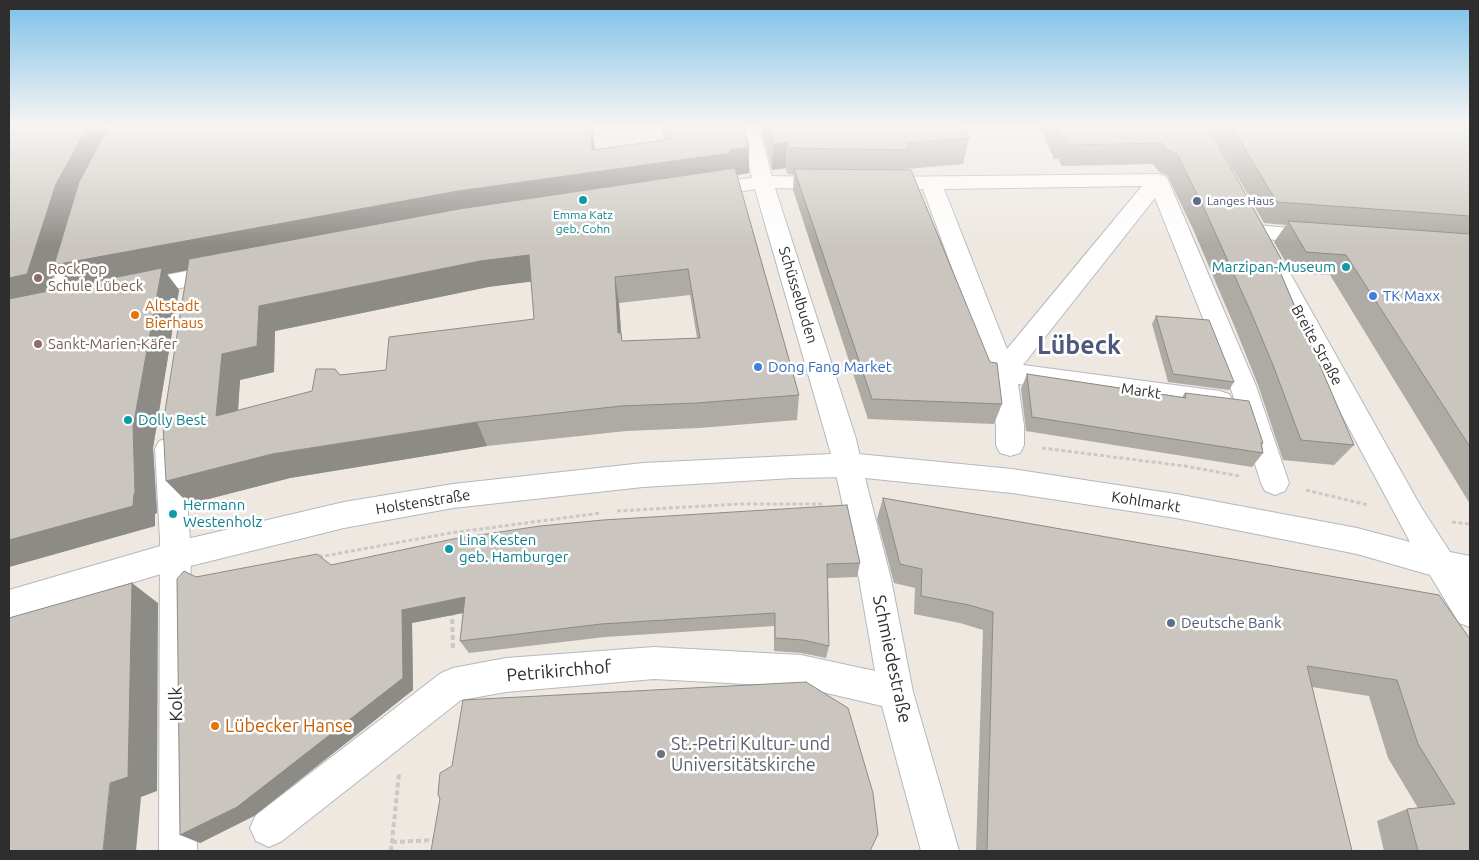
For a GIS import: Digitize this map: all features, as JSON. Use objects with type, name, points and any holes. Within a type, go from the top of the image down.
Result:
[{"type":"street","name":"Schüsselbuden","points":[[759,166],[842,439],[848,465]]},
{"type":"street","points":[[684,194],[763,182],[921,184],[1158,180]]},
{"type":"street","points":[[1003,372],[1158,180]]},
{"type":"street","points":[[1158,180],[1180,230],[1249,405],[1275,483]]},
{"type":"street","points":[[921,184],[1003,372],[1010,426],[1010,445]]},
{"type":"street","name":"Breite Straße","points":[[1333,238],[1250,223],[1410,516],[1470,612]]},
{"type":"street","points":[[60,304],[81,225]]},
{"type":"street","points":[[117,293],[243,268]]},
{"type":"street","points":[[190,306],[194,277]]},
{"type":"street","name":"Markt","points":[[1003,372],[1249,405]]},
{"type":"street","name":"Kolk","points":[[170,438],[175,539],[178,851]]},
{"type":"street","name":"Schmiedestraße","points":[[848,465],[875,579],[896,692],[940,851]]},
{"type":"street","name":"Holstenstraße","points":[[9,605],[174,556],[344,515],[453,496],[643,475],[793,466],[848,465]]},
{"type":"street","name":"Kohlmarkt","points":[[848,465],[1012,481],[1176,506],[1357,541],[1439,564],[1470,570]]},
{"type":"street","name":"Petrikirchhof","points":[[269,828],[454,685],[506,675],[654,663],[801,671],[896,692]]},
{"type":"path","points":[[1010,445],[1185,466],[1275,483],[1350,501]]},
{"type":"path","points":[[612,512],[739,504],[858,505]]},
{"type":"path","points":[[316,558],[450,533],[603,513]]},
{"type":"path","points":[[450,533],[450,543]]},
{"type":"path","points":[[452,609],[454,685]]},
{"type":"path","points":[[392,851],[405,724]]},
{"type":"path","points":[[392,842],[441,840]]},
{"type":"building","points":[[9,166],[66,166],[56,184],[27,274],[9,278]]},
{"type":"building","points":[[88,166],[637,166],[458,191],[54,265],[79,182]]},
{"type":"building","points":[[1183,166],[1230,166],[1285,266],[1277,265],[1354,445],[1301,440],[1273,365],[1204,208]]},
{"type":"building","points":[[1255,166],[1470,166],[1470,216],[1277,202]]},
{"type":"building","points":[[735,168],[799,395],[697,403],[621,406],[477,422],[272,454],[166,481],[163,424],[189,259],[459,209]],"holes":[[[529,255],[534,319],[389,337],[386,370],[340,375],[335,369],[316,369],[312,391],[216,416],[222,354],[257,346],[259,306],[480,261]],[[688,269],[700,338],[622,341],[621,333],[618,333],[615,277]]]},
{"type":"building","points":[[794,169],[911,170],[990,362],[997,363],[1002,404],[872,399]]},
{"type":"building","points":[[1288,221],[1470,234],[1470,447],[1346,255],[1306,252]]},
{"type":"building","points":[[162,268],[133,427],[135,493],[133,506],[9,540],[9,299]]},
{"type":"building","points":[[1156,316],[1209,320],[1234,382],[1173,374]]},
{"type":"building","points":[[1027,374],[1186,398],[1185,393],[1249,401],[1263,443],[1261,443],[1263,453],[1032,417]]},
{"type":"building","points":[[883,498],[1439,595],[1470,639],[1470,851],[1418,851],[1407,809],[1455,804],[1418,744],[1397,680],[1307,666],[1352,851],[987,851],[993,612],[969,605],[921,596],[922,569],[900,564]]},
{"type":"building","points":[[847,505],[860,563],[827,564],[829,646],[803,640],[775,638],[775,613],[601,624],[460,641],[465,597],[402,610],[403,678],[237,807],[180,835],[177,579],[184,571],[196,577],[317,554],[331,565],[453,539],[540,526],[603,520]]},
{"type":"building","points":[[132,583],[128,777],[110,783],[103,851],[9,851],[9,618]]},
{"type":"building","name":"St.-Petri Kultur- und Universitätskirche","points":[[806,682],[848,708],[873,793],[878,834],[870,851],[431,851],[440,799],[438,794],[440,773],[452,766],[463,700]]},
{"type":"place","name":"Emma Katz geb. Cohn","points":[[583,200]]},
{"type":"place","name":"Langes Haus","points":[[1197,201]]},
{"type":"place","name":"Marzipan-Museum","points":[[1346,267]]},
{"type":"place","name":"RockPop Schule Lübeck","points":[[38,278]]},
{"type":"place","name":"TK Maxx","points":[[1373,296]]},
{"type":"place","name":"Altstadt Bierhaus","points":[[135,315]]},
{"type":"place","name":"Sankt-Marien-Käfer","points":[[38,344]]},
{"type":"place","name":"Dong Fang Market","points":[[758,367]]},
{"type":"place","name":"Dolly Best","points":[[128,420]]},
{"type":"place","name":"Hermann Westenholz","points":[[173,514]]},
{"type":"place","name":"Lina Kesten geb. Hamburger","points":[[449,549]]},
{"type":"place","name":"Deutsche Bank","points":[[1171,623]]},
{"type":"place","name":"Lübecker Hanse","points":[[215,726]]},
{"type":"place","name":"St.-Petri Kultur- und Universitätskirche","points":[[661,754]]},
{"type":"district","name":"Lübeck","points":[[1079,346]]}]
